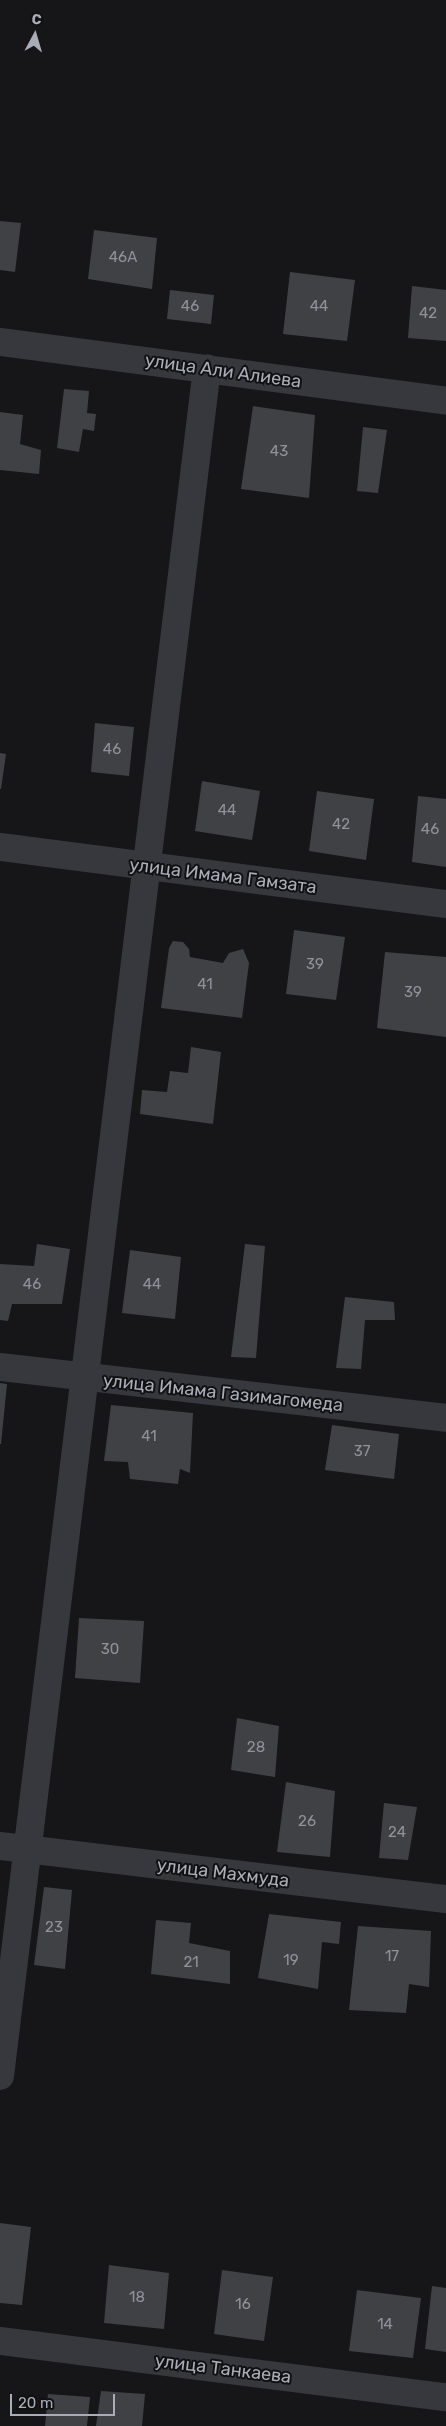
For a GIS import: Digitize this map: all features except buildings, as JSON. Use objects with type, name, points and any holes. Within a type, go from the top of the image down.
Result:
[{"type":"street","name":"улица Али Алиева","points":[[0,342],[208,368],[446,401]]},
{"type":"street","points":[[0,2076],[208,368]]},
{"type":"street","name":"улица Имама Гамзата","points":[[0,847],[446,904]]},
{"type":"street","name":"улица Имама Газимагомеда","points":[[0,1366],[85,1378],[446,1418]]},
{"type":"street","name":"улица Махмуда","points":[[0,1846],[446,1900]]},
{"type":"street","name":"улица Танкаева","points":[[0,2341],[446,2397]]}]
